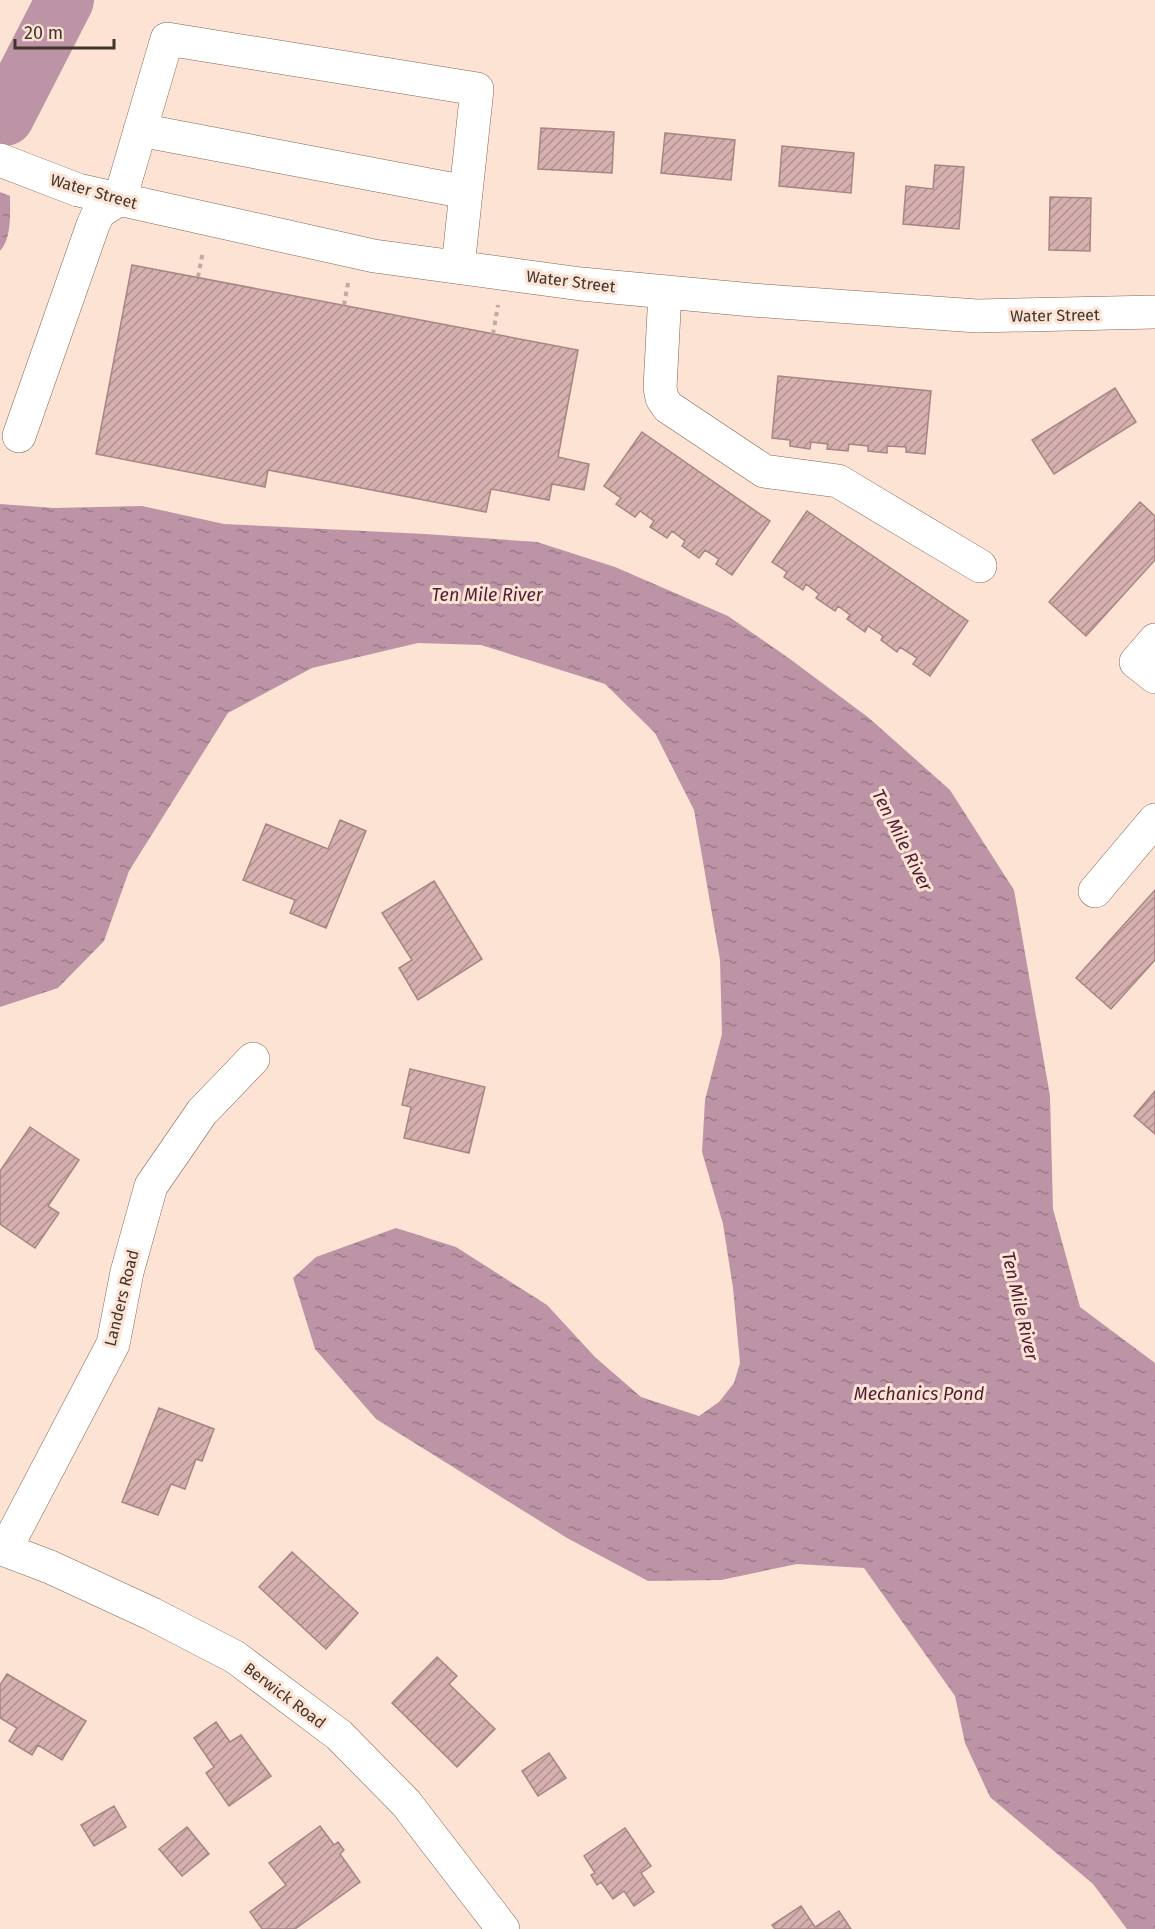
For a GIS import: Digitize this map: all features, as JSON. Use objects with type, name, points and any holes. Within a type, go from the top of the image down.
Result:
[{"type":"street","points":[[19,436],[93,225],[99,212],[120,200],[166,39],[477,89],[458,267]]},
{"type":"street","points":[[140,130],[466,192]]},
{"type":"street","name":"Water Street","points":[[0,160],[78,190],[374,256],[581,284],[752,300],[977,316],[1155,312]]},
{"type":"street","points":[[664,292],[660,388],[662,398],[668,407],[764,471],[838,481],[980,566]]},
{"type":"street","points":[[1155,640],[1136,662],[1155,677]]},
{"type":"street","points":[[1095,891],[1155,820]]},
{"type":"street","name":"Landers Road","points":[[3,1549],[113,1344],[126,1272],[151,1186],[202,1112],[253,1059]]},
{"type":"street","name":"Berwick Road","points":[[3,1549],[50,1567],[132,1604],[235,1657],[339,1735],[405,1803],[503,1929]]},
{"type":"path","points":[[198,277],[204,244]]},
{"type":"path","points":[[344,305],[350,273]]},
{"type":"path","points":[[493,334],[500,299]]},
{"type":"water","points":[[0,192],[10,196],[10,225],[7,239],[0,251]]},
{"type":"water","name":"Mechanics Pond","points":[[0,504],[54,508],[142,506],[224,524],[537,542],[615,567],[728,616],[869,718],[950,790],[1014,890],[1050,1096],[1053,1209],[1080,1307],[1155,1363],[1155,1929],[1127,1929],[1093,1884],[990,1797],[965,1743],[955,1696],[864,1568],[797,1564],[721,1580],[648,1581],[567,1538],[376,1419],[315,1349],[293,1278],[316,1257],[396,1228],[456,1247],[547,1305],[595,1357],[641,1397],[699,1416],[719,1402],[734,1383],[740,1363],[733,1288],[723,1224],[702,1152],[705,1100],[722,1034],[720,960],[694,810],[655,733],[605,684],[481,645],[418,643],[312,668],[228,713],[129,871],[104,941],[58,988],[0,1007]]},
{"type":"building","points":[[541,128],[614,132],[612,173],[538,169]]},
{"type":"building","points":[[665,133],[735,140],[731,180],[661,173]]},
{"type":"building","points":[[782,146],[854,153],[851,193],[779,186]]},
{"type":"building","points":[[935,165],[964,167],[959,229],[903,224],[906,186],[933,189]]},
{"type":"building","points":[[1050,197],[1091,198],[1090,251],[1049,250]]},
{"type":"building","points":[[132,265],[578,350],[558,457],[589,464],[584,490],[552,484],[549,500],[491,489],[486,512],[268,470],[265,487],[96,454]]},
{"type":"building","points":[[778,376],[931,391],[925,454],[906,452],[906,447],[887,446],[887,453],[868,451],[868,446],[849,444],[848,451],[827,449],[828,444],[811,442],[810,449],[790,446],[790,440],[772,438]]},
{"type":"building","points":[[1115,388],[1136,422],[1054,474],[1032,440]]},
{"type":"building","points":[[642,432],[770,521],[732,575],[716,564],[719,559],[705,550],[699,558],[682,546],[685,541],[672,531],[667,538],[650,527],[654,521],[640,511],[635,517],[616,504],[621,498],[604,486]]},
{"type":"building","points":[[1140,502],[1155,516],[1155,560],[1086,636],[1049,602]]},
{"type":"building","points":[[807,511],[968,621],[930,676],[913,664],[917,658],[900,647],[897,652],[881,640],[883,636],[868,626],[865,632],[847,619],[850,615],[838,606],[835,611],[816,598],[819,594],[806,584],[803,590],[784,577],[787,572],[772,562]]},
{"type":"building","points":[[340,820],[366,831],[326,928],[290,913],[295,900],[243,880],[266,824],[328,849]]},
{"type":"building","points":[[434,881],[482,959],[418,1000],[399,968],[412,960],[382,913]]},
{"type":"building","points":[[1155,890],[1155,960],[1111,1009],[1076,978]]},
{"type":"building","points":[[410,1069],[485,1087],[469,1153],[404,1138],[411,1107],[402,1105]]},
{"type":"building","points":[[1155,1091],[1155,1134],[1134,1116]]},
{"type":"building","points":[[30,1127],[79,1160],[48,1206],[59,1213],[35,1248],[0,1224],[0,1171]]},
{"type":"building","points":[[159,1408],[214,1429],[202,1461],[196,1459],[185,1489],[171,1484],[158,1515],[122,1502]]},
{"type":"building","points":[[292,1552],[358,1613],[326,1649],[259,1587]]},
{"type":"building","points":[[437,1657],[457,1676],[449,1684],[495,1729],[457,1767],[392,1703]]},
{"type":"building","points":[[7,1674],[86,1721],[62,1760],[38,1745],[32,1755],[9,1741],[17,1728],[0,1718],[0,1685]]},
{"type":"building","points":[[216,1722],[230,1742],[241,1735],[271,1776],[229,1806],[206,1773],[214,1767],[194,1738]]},
{"type":"building","points":[[549,1753],[566,1778],[538,1796],[522,1771]]},
{"type":"building","points":[[114,1806],[126,1827],[94,1846],[81,1825]]},
{"type":"building","points":[[320,1826],[334,1845],[338,1842],[344,1850],[340,1854],[360,1882],[295,1929],[262,1929],[250,1912],[286,1885],[269,1863]]},
{"type":"building","points":[[187,1827],[209,1854],[182,1876],[159,1849]]},
{"type":"building","points":[[625,1828],[651,1866],[641,1873],[654,1892],[634,1906],[624,1891],[613,1899],[601,1882],[597,1885],[591,1875],[595,1873],[584,1856]]},
{"type":"building","points":[[801,1906],[815,1927],[839,1911],[851,1929],[775,1929],[772,1925]]},
{"type":"waterway","points":[[5,117],[65,0]]},
{"type":"water label","name":"Ten Mile River","points":[[487,595]]},
{"type":"water label","name":"Ten Mile River","points":[[902,840]]},
{"type":"water label","name":"Ten Mile River","points":[[1020,1306]]}]
